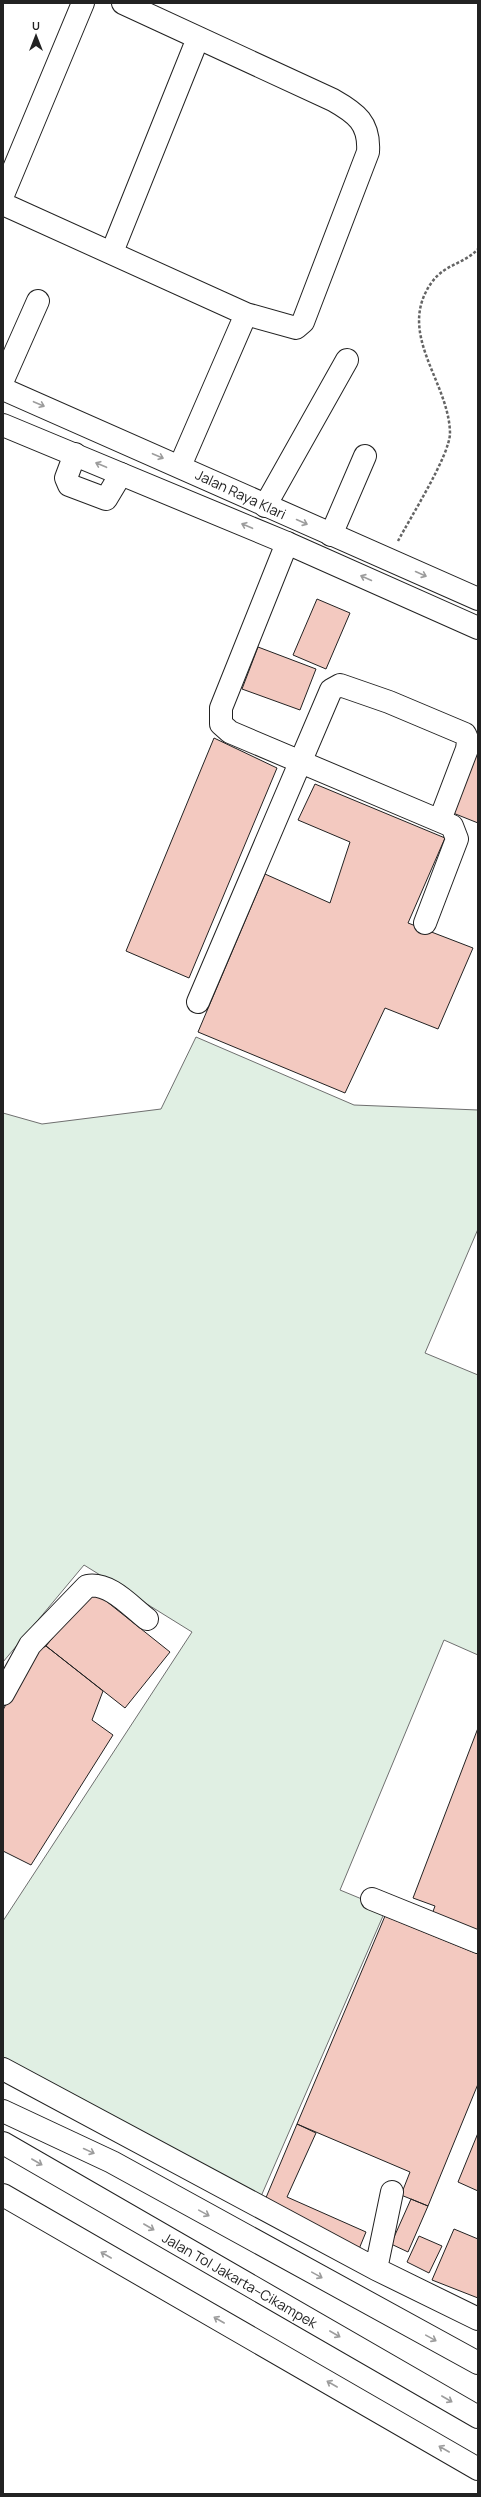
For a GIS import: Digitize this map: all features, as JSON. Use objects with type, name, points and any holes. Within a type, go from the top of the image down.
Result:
[{"type":"main road","points":[[3,195],[82,3]]},
{"type":"main road","points":[[3,200],[5,205],[112,252],[246,314],[296,328],[303,322],[368,152],[369,138],[361,121],[348,109],[278,74],[123,3]]},
{"type":"main road","points":[[112,252],[198,38]]},
{"type":"main road","points":[[3,380],[38,301]]},
{"type":"main road","points":[[180,466],[246,314]]},
{"type":"main road","points":[[265,506],[347,360]]},
{"type":"main road","name":"Jalan Raya Klari","points":[[3,389],[478,599]]},
{"type":"main road","name":"Jalan Raya Klari","points":[[3,425],[287,543],[478,628]]},
{"type":"main road","points":[[75,454],[66,478],[69,485],[106,499],[121,474]]},
{"type":"main road","points":[[331,534],[365,456]]},
{"type":"main road","points":[[287,543],[219,716],[221,724],[230,732],[300,763],[440,820],[455,830],[457,839],[425,922]]},
{"type":"main road","points":[[198,1002],[331,690],[340,685],[389,702],[465,734],[467,737],[467,749],[440,820]]},
{"type":"main road","points":[[3,1694],[30,1645],[87,1586],[97,1584],[107,1588],[146,1619]]},
{"type":"main road","points":[[372,1899],[478,1942]]},
{"type":"main road","points":[[3,2069],[376,2270],[478,2319]]},
{"type":"main road","points":[[3,2111],[112,2162],[478,2364]]},
{"type":"main road","name":"Jalan Tol Jakarta–Cikampek","points":[[3,2143],[478,2417]]},
{"type":"main road","points":[[376,2270],[392,2192]]},
{"type":"main road","points":[[3,2195],[478,2469]]},
{"type":"path","points":[[388,559],[448,446],[448,420],[425,354],[419,329],[419,312],[432,283],[441,272],[452,264],[466,259],[478,249]]},
{"type":"green space","points":[[196,1037],[354,1105],[478,1110],[478,1229],[425,1353],[478,1375],[478,1655],[444,1640],[340,1890],[386,1909],[259,2201],[3,2057],[3,1921],[192,1632],[84,1565],[3,1662],[3,1113],[42,1124],[161,1109]]},
{"type":"building","points":[[317,599],[350,613],[326,669],[293,655]]},
{"type":"building","points":[[258,647],[316,669],[300,710],[242,689]]},
{"type":"building","points":[[478,735],[478,823],[448,811]]},
{"type":"building","points":[[214,738],[277,768],[189,978],[126,951]]},
{"type":"building","points":[[315,784],[445,838],[408,923],[473,948],[438,1029],[385,1008],[345,1093],[198,1032],[265,874],[330,903],[350,842],[298,820]]},
{"type":"building","points":[[91,1589],[170,1652],[125,1708],[46,1646]]},
{"type":"building","points":[[46,1646],[103,1691],[92,1720],[113,1735],[31,1865],[3,1851],[3,1710],[32,1654]]},
{"type":"building","points":[[478,1728],[478,1947],[427,1928],[435,1906],[413,1898]]},
{"type":"building","points":[[385,1916],[478,1954],[478,2084],[428,2206],[401,2195],[410,2172],[297,2124]]},
{"type":"building","points":[[297,2124],[316,2133],[287,2197],[366,2232],[359,2249],[265,2200]]},
{"type":"building","points":[[478,2133],[478,2191],[458,2182]]},
{"type":"building","points":[[411,2199],[428,2206],[408,2252],[391,2244]]},
{"type":"building","points":[[454,2229],[478,2239],[478,2298],[432,2280]]},
{"type":"building","points":[[419,2236],[442,2246],[429,2273],[407,2262]]}]
